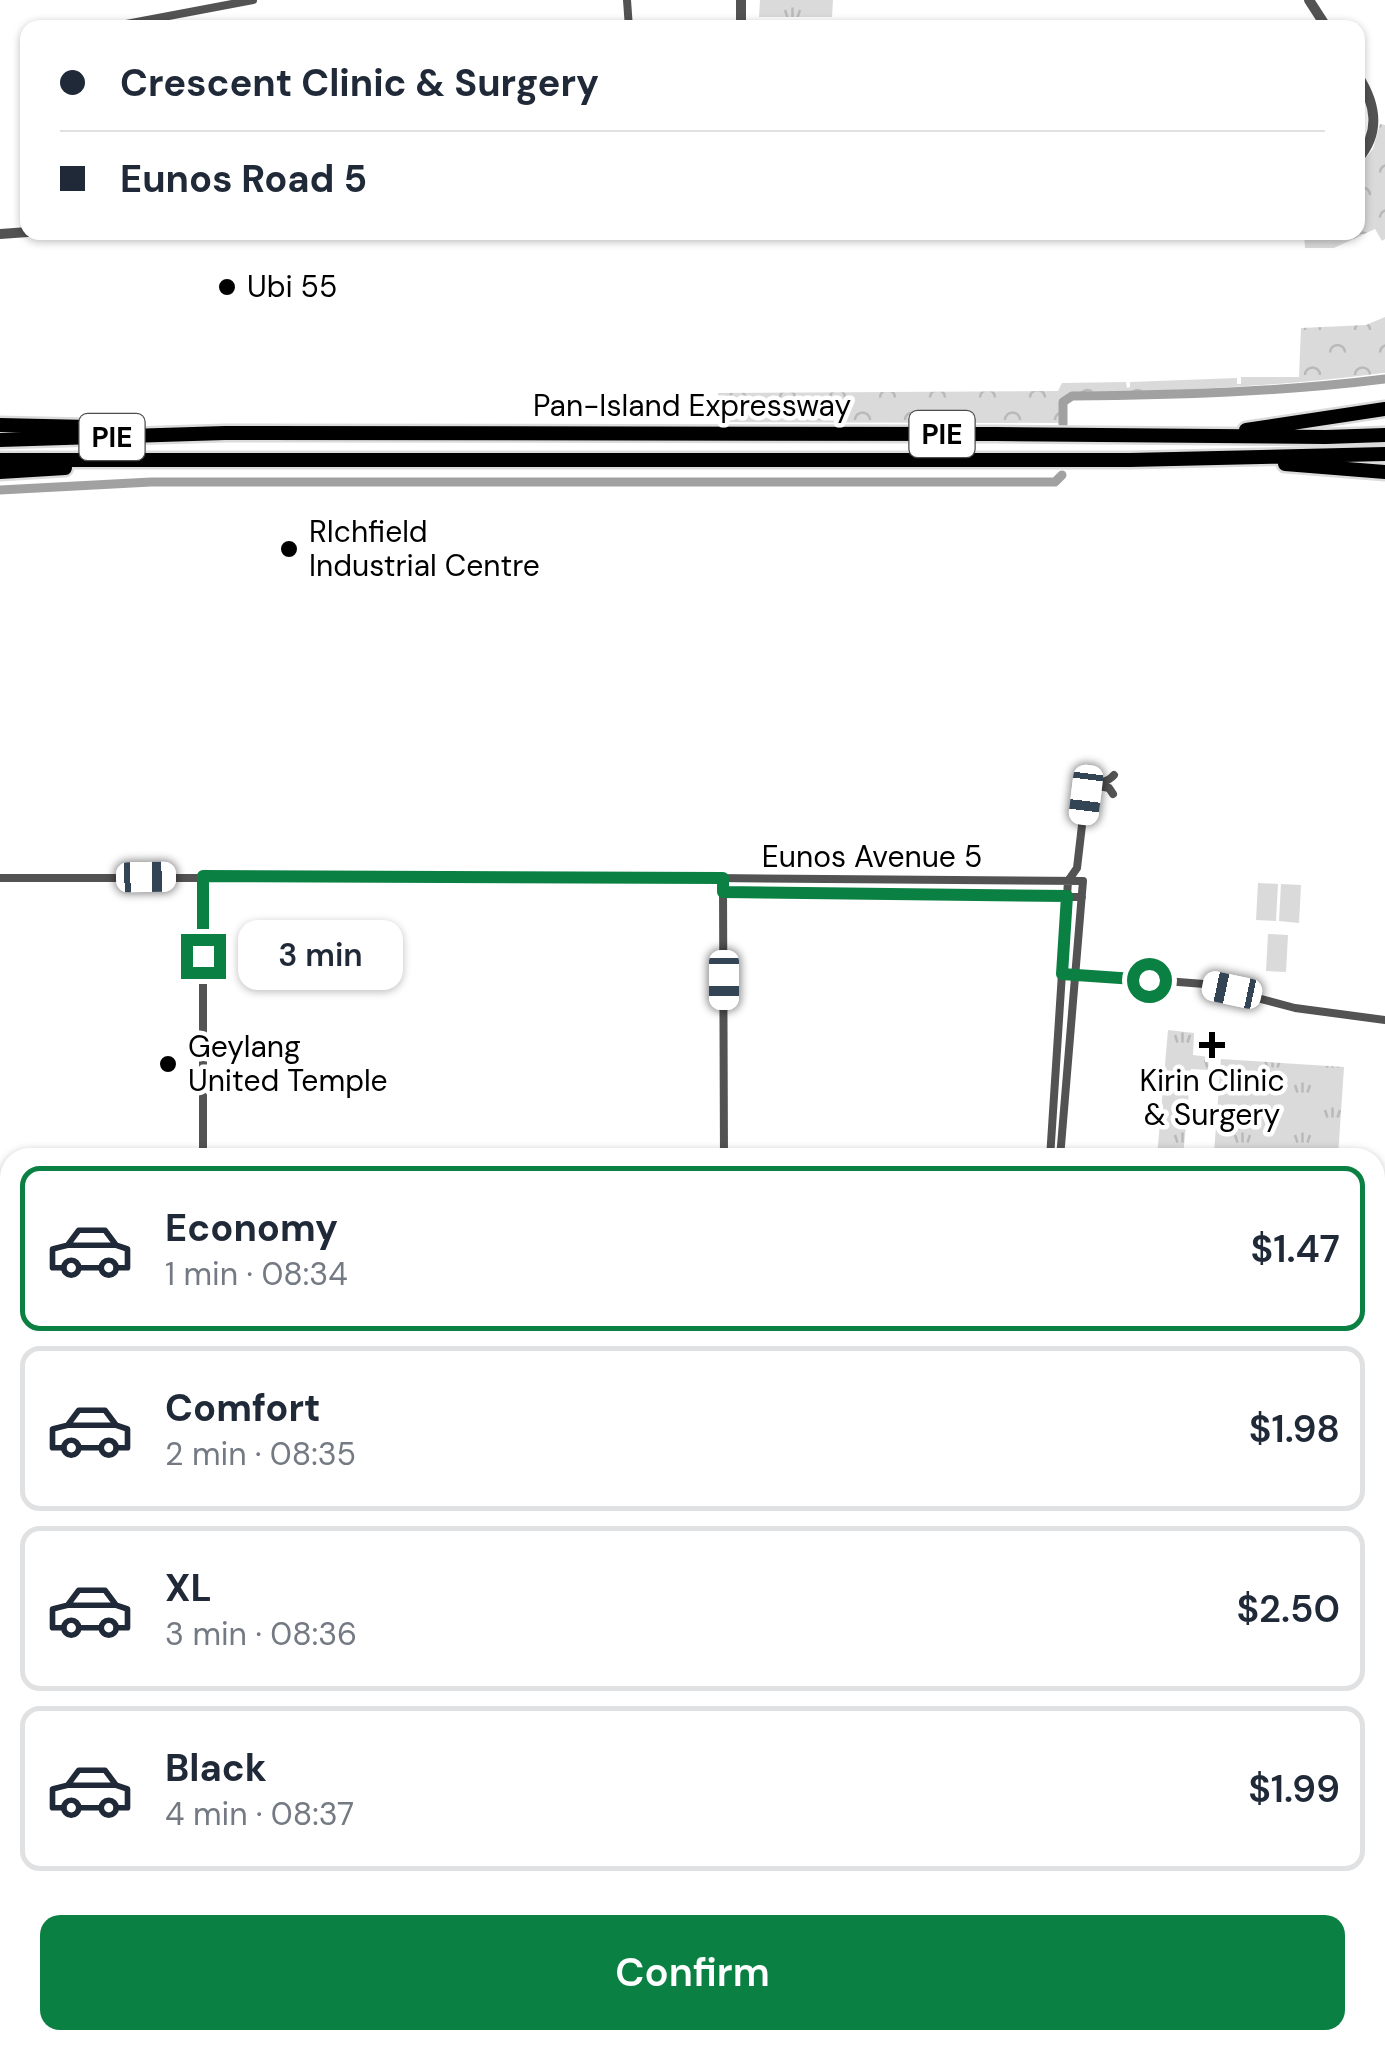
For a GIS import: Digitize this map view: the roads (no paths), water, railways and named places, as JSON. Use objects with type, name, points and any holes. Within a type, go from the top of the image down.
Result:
[{"type":"highway","points":[[1226,436],[1260,426],[1385,409]]},
{"type":"highway","points":[[0,424],[225,434]]},
{"type":"highway","name":"Pan-Island Expressway","points":[[0,440],[225,434],[1385,434]]},
{"type":"highway","name":"Pan-Island Expressway","points":[[0,460],[1027,461],[1385,454]]},
{"type":"highway","points":[[1230,458],[1385,472]]},
{"type":"highway","points":[[0,472],[62,470],[79,460]]},
{"type":"street","points":[[147,20],[253,0]]},
{"type":"street","points":[[1365,89],[1374,116],[1365,148]]},
{"type":"street","points":[[1051,1148],[1068,881],[1077,868],[1088,788],[1114,776]]},
{"type":"street","points":[[1095,785],[1109,788],[1114,794]]},
{"type":"street","points":[[1061,1148],[1084,882],[1077,868]]},
{"type":"street","points":[[203,876],[203,1148]]},
{"type":"street","name":"Eunos Avenue 5","points":[[0,878],[1084,882]]},
{"type":"street","points":[[723,878],[724,1148]]},
{"type":"street","name":"Eunos Avenue 5","points":[[723,892],[1082,897]]},
{"type":"street","points":[[1062,974],[1204,984],[1295,1008],[1385,1020]]},
{"type":"waterway","points":[[1063,424],[1063,402],[1072,396],[1229,392],[1385,379]]},
{"type":"waterway","points":[[0,490],[151,482],[1055,482],[1062,475]]},
{"type":"place","name":"Ubi 55","points":[[227,287]]},
{"type":"place","name":"RIchfield Industrial Centre","points":[[289,549]]},
{"type":"place","name":"Kirin Clinic & Surgery","points":[[1212,1045]]},
{"type":"place","name":"Geylang United Temple","points":[[168,1064]]}]
